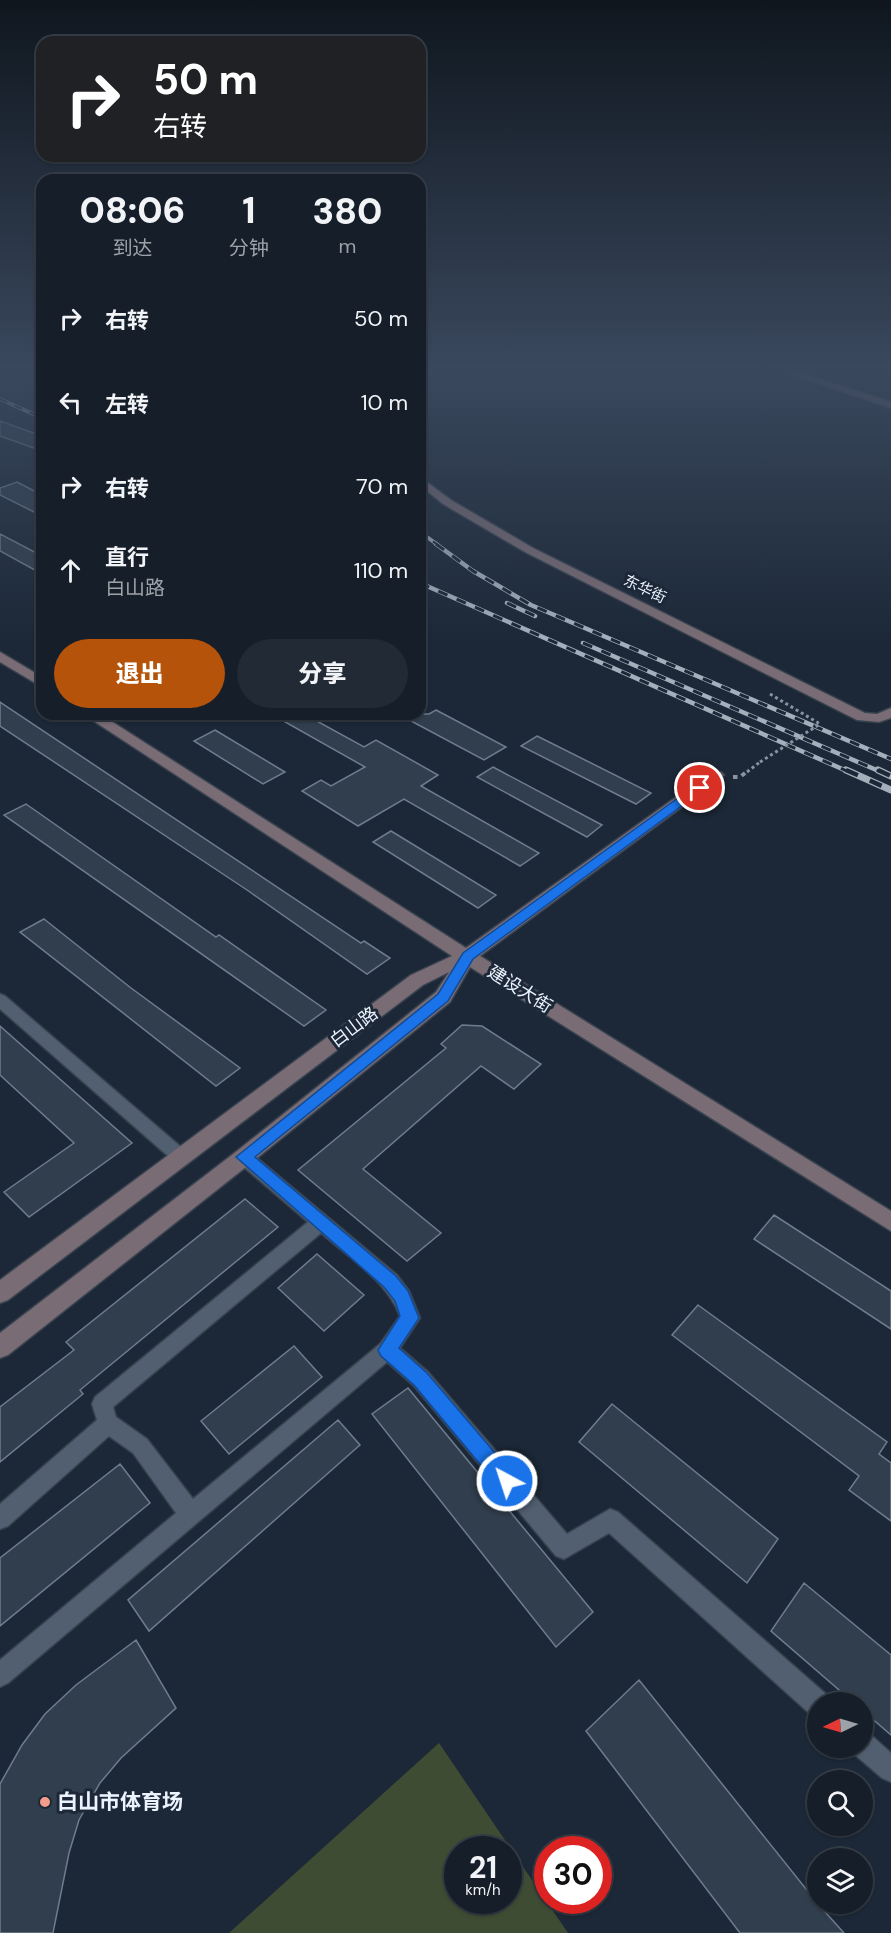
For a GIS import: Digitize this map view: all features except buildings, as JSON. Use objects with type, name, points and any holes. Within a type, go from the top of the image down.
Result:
[{"type":"street","name":"东华街","points":[[426,485],[447,502],[529,550],[862,717],[879,718],[891,712]]},
{"type":"street","points":[[0,656],[36,679]]},
{"type":"street","name":"建设大街","points":[[99,720],[468,956],[891,1222]]},
{"type":"street","name":"白山路","points":[[0,1293],[417,980],[468,956],[716,775]]},
{"type":"street","points":[[0,1347],[244,1157],[443,997],[468,956]]},
{"type":"street","points":[[0,1000],[182,1158]]},
{"type":"street","points":[[0,1675],[387,1350],[410,1318],[402,1297],[390,1281],[244,1157]]},
{"type":"street","points":[[191,1515],[140,1446],[108,1423],[102,1404],[321,1222]]},
{"type":"street","points":[[387,1350],[420,1379],[564,1548],[610,1520],[807,1694]]},
{"type":"street","points":[[0,1518],[108,1423]]},
{"type":"street","points":[[873,1753],[891,1769]]},
{"type":"path","points":[[716,775],[740,777],[759,762],[820,724],[770,694]]},
{"type":"green space","points":[[439,1743],[502,1836],[444,1836],[444,1914],[522,1914],[522,1865],[534,1883],[534,1914],[555,1914],[568,1933],[229,1933]]},
{"type":"railway","points":[[426,536],[438,545]]},
{"type":"railway","points":[[436,544],[473,571],[531,605],[891,759]]},
{"type":"railway","points":[[426,586],[849,772]]},
{"type":"railway","points":[[507,603],[535,616]]},
{"type":"railway","points":[[583,643],[881,772]]},
{"type":"railway","points":[[846,770],[891,790]]},
{"type":"railway","points":[[878,770],[891,776]]},
{"type":"place","name":"白山市体育场","points":[[45,1802]]},
{"type":"route","points":[[507,1481],[420,1379],[387,1350],[410,1318],[402,1297],[390,1281],[244,1157],[443,997],[468,956],[700,788]]}]
